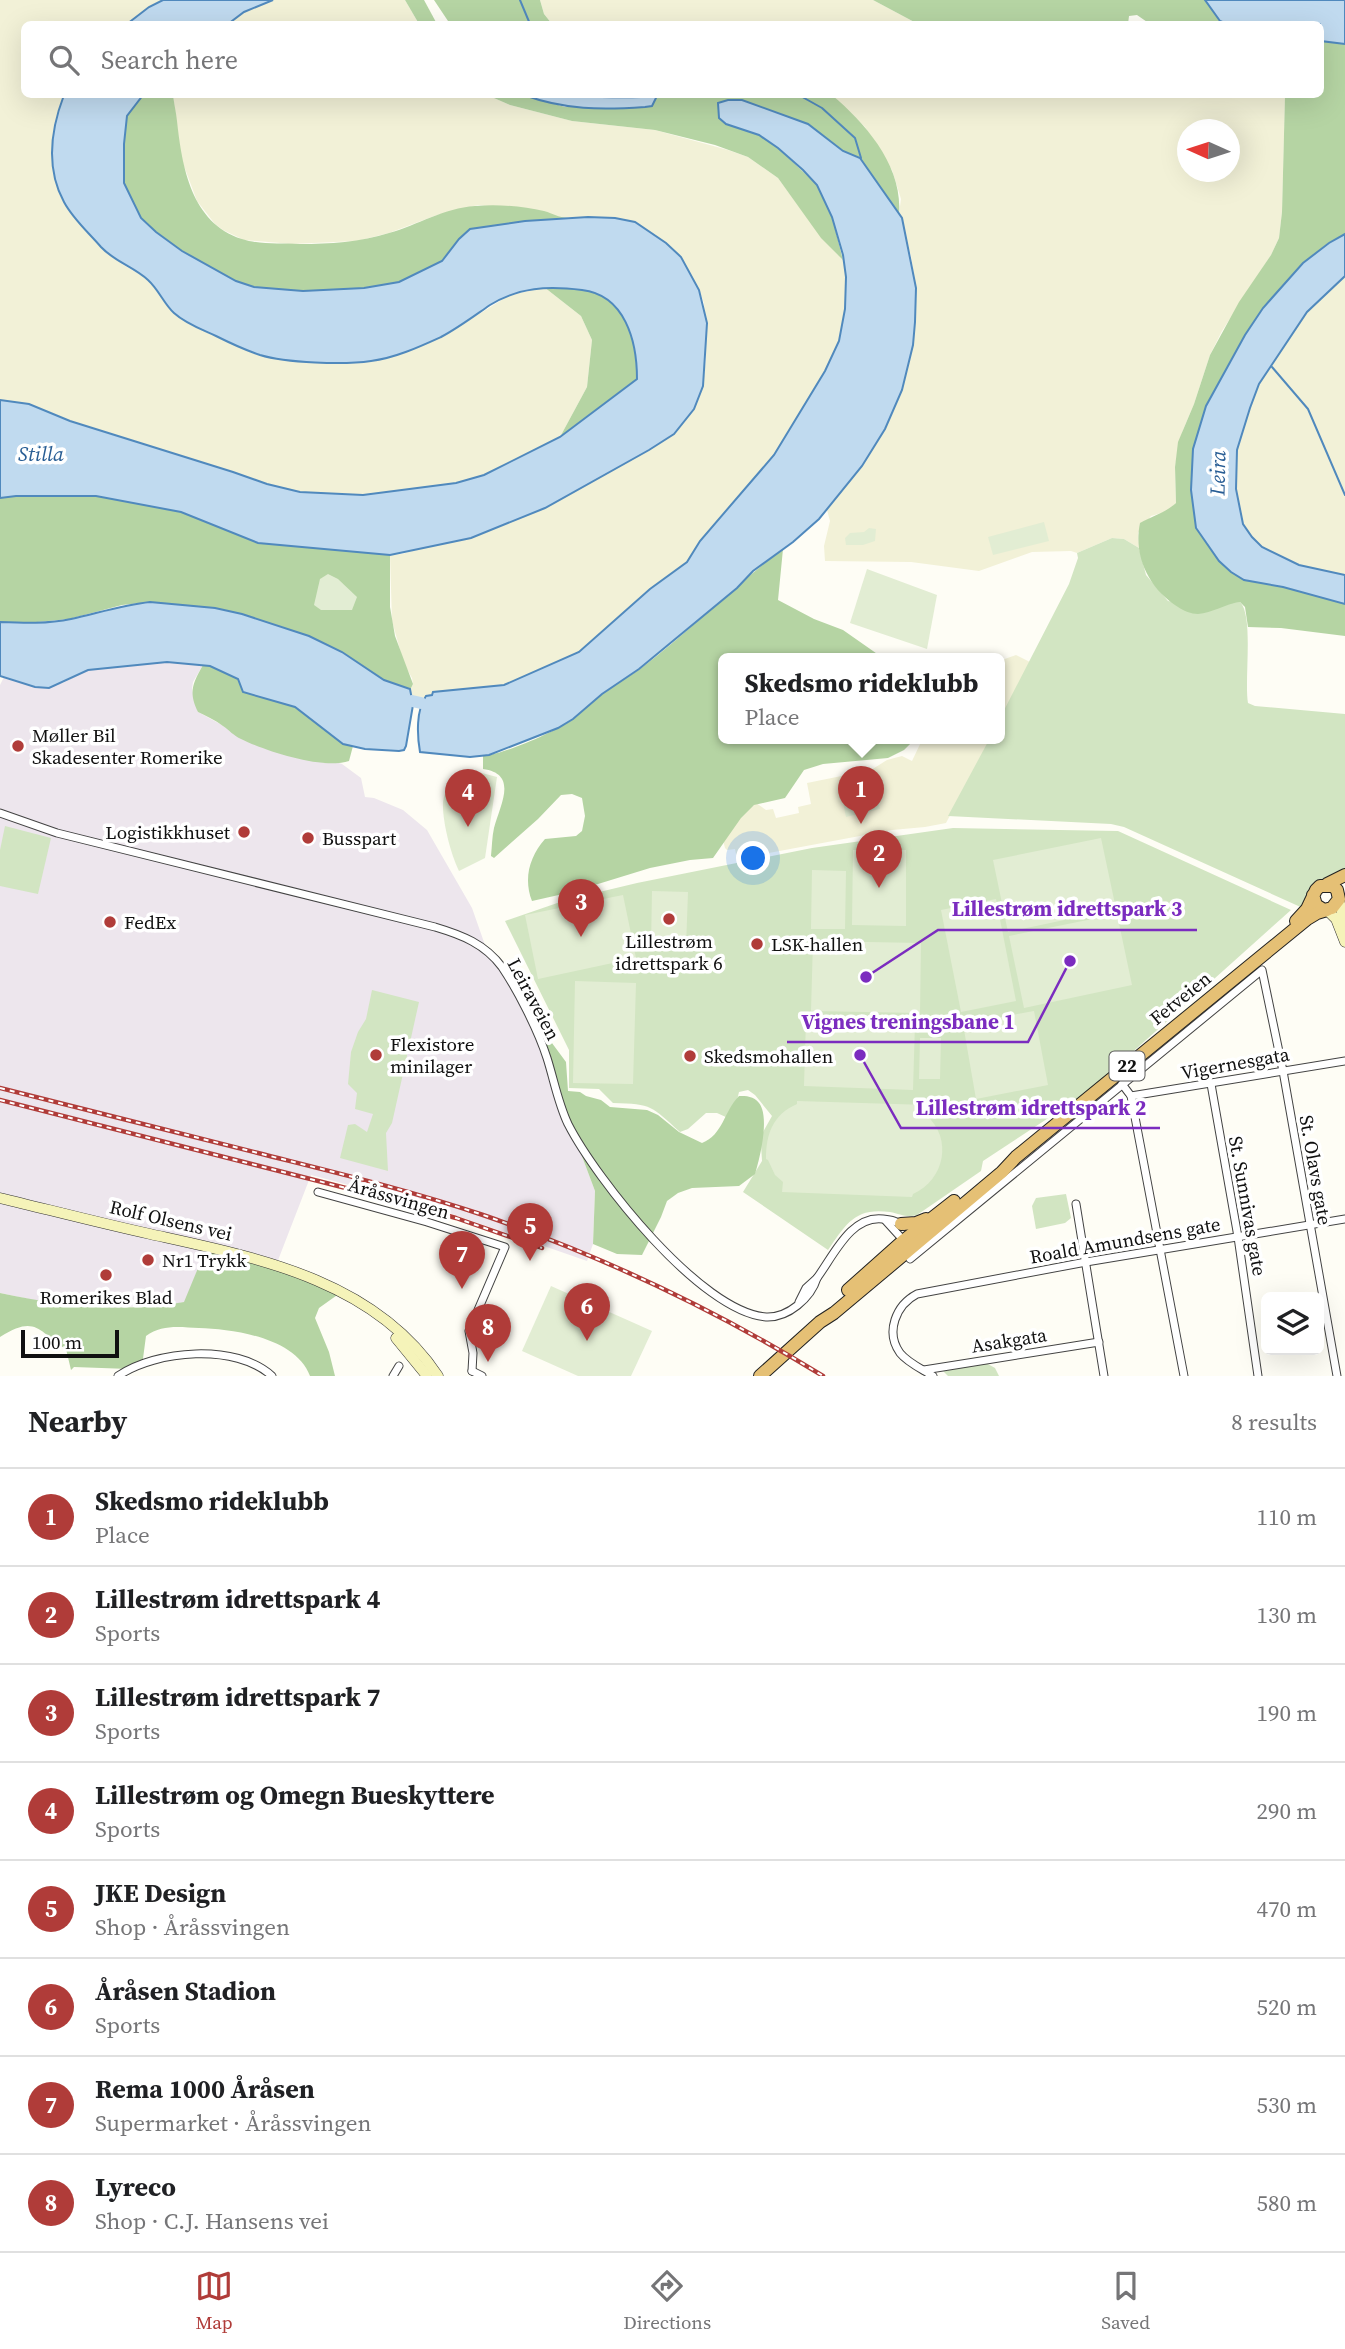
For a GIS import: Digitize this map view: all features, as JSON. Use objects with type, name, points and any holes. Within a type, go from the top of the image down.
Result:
[{"type":"highway","name":"22","points":[[1313,895],[1318,887],[1345,875]]},
{"type":"highway","points":[[1327,884],[1341,895]]},
{"type":"highway","points":[[1313,895],[1315,905],[1327,910]]},
{"type":"highway","name":"Fetveien","points":[[1239,974],[1292,926],[1307,909],[1313,895]]},
{"type":"highway","name":"22","points":[[1327,910],[1335,907],[1341,895]]},
{"type":"highway","name":"Fetveien","points":[[760,1376],[820,1322],[847,1292],[1002,1172],[1016,1157],[1312,915],[1327,910]]},
{"type":"highway","name":"Fetveien","points":[[909,1245],[936,1214],[998,1167],[1016,1157]]},
{"type":"highway","points":[[901,1224],[916,1223],[936,1214]]},
{"type":"main road","points":[[1341,895],[1345,927]]},
{"type":"main road","points":[[1327,910],[1336,919],[1345,941]]},
{"type":"main road","name":"Rolf Olsens vei","points":[[0,1198],[264,1261],[323,1282],[389,1323],[438,1376]]},
{"type":"main road","name":"Rolf Olsens vei","points":[[367,1307],[411,1354],[427,1376]]},
{"type":"street","name":"Leiraveien","points":[[0,813],[57,832],[435,927],[478,944],[495,960],[513,987],[540,1037],[568,1123],[600,1174],[631,1216],[689,1275],[736,1307],[770,1317],[788,1312],[799,1303],[806,1288],[817,1278],[855,1227],[870,1219],[885,1220]]},
{"type":"street","name":"St. Olavs gate","points":[[1122,1084],[1262,970],[1283,1071],[1337,1376]]},
{"type":"street","name":"Vigernesgata","points":[[1131,1097],[1345,1061]]},
{"type":"street","points":[[909,1245],[1122,1084],[1131,1097],[1184,1376]]},
{"type":"street","name":"St. Sunnivas gate","points":[[1211,1084],[1238,1237],[1258,1376]]},
{"type":"street","name":"Åråssvingen","points":[[318,1192],[505,1247],[469,1331],[473,1353],[472,1371]]},
{"type":"street","points":[[1076,1204],[1104,1376]]},
{"type":"street","name":"Roald Amundsens gate","points":[[924,1370],[901,1354],[894,1338],[894,1323],[898,1312],[911,1297],[932,1290],[1086,1262],[1345,1219]]},
{"type":"street","points":[[885,1220],[909,1245]]},
{"type":"street","points":[[885,1220],[901,1224],[909,1245]]},
{"type":"street","name":"Asakgata","points":[[924,1370],[1098,1342]]},
{"type":"street","points":[[118,1376],[159,1359],[197,1355],[247,1361],[272,1376]]},
{"type":"street","points":[[393,1376],[399,1366]]},
{"type":"street","points":[[924,1370],[933,1376]]},
{"type":"street","points":[[464,1376],[472,1371],[482,1376]]},
{"type":"shaded area","points":[[167,662],[203,665],[192,689],[198,712],[222,725],[342,764],[361,778],[365,797],[403,810],[427,830],[472,908],[485,945],[551,1057],[559,1095],[595,1191],[593,1244],[587,1261],[435,1208],[311,1175],[275,1268],[203,1256],[185,1302],[172,1304],[110,1308],[77,1303],[48,1303],[0,1293],[0,685],[4,677],[35,687],[63,683],[87,670]]},
{"type":"green space","points":[[0,0],[163,0],[131,21],[21,21],[21,98],[63,98],[59,108],[120,263],[146,278],[174,313],[189,323],[260,355],[280,359],[369,362],[444,336],[508,296],[544,287],[581,316],[592,340],[587,387],[560,437],[484,475],[456,483],[363,495],[300,492],[267,484],[70,421],[29,404],[0,400]]},
{"type":"green space","points":[[273,0],[405,0],[417,21],[232,21],[244,12]]},
{"type":"green space","points":[[405,0],[424,0],[435,21],[417,21]]},
{"type":"green space","points":[[434,0],[540,0],[544,14],[550,21],[448,21]]},
{"type":"green space","points":[[540,0],[873,0],[912,21],[550,21],[544,14]]},
{"type":"green space","points":[[873,0],[1205,0],[1220,21],[1146,21],[1137,15],[1129,16],[1128,21],[912,21]]},
{"type":"green space","points":[[1324,41],[1345,44],[1345,234],[1328,243],[1303,263],[1263,308],[1245,335],[1206,407],[1193,449],[1191,490],[1196,528],[1219,561],[1244,580],[1283,587],[1345,604],[1345,636],[1248,627],[1245,607],[1240,602],[1203,613],[1185,611],[1168,600],[1151,581],[1139,548],[1140,523],[1176,503],[1175,467],[1178,442],[1210,355],[1279,238],[1285,98],[1324,98]]},
{"type":"green space","points":[[141,98],[173,98],[182,156],[192,191],[211,220],[225,231],[249,241],[300,244],[356,240],[400,230],[442,213],[483,205],[527,208],[569,218],[525,221],[459,239],[442,261],[399,282],[364,288],[303,291],[254,287],[236,281],[182,251],[141,218],[123,183],[127,116]]},
{"type":"green space","points":[[174,98],[494,98],[510,105],[572,121],[655,130],[728,150],[748,157],[778,178],[822,238],[843,260],[846,277],[845,309],[839,341],[825,371],[774,455],[700,541],[687,562],[650,589],[579,652],[504,685],[434,692],[421,702],[412,700],[412,678],[404,664],[392,621],[390,555],[434,545],[545,508],[649,450],[694,409],[703,386],[706,358],[704,303],[699,290],[681,257],[615,218],[554,217],[542,211],[478,205],[437,215],[389,233],[357,241],[292,244],[244,240],[215,224],[197,201],[181,158]]},
{"type":"green space","points":[[494,98],[534,98],[565,107],[639,98],[835,98],[869,133],[889,163],[899,196],[899,214],[860,158],[843,151],[808,124],[726,124],[759,135],[778,148],[817,185],[832,217],[843,260],[821,238],[778,178],[748,157],[715,145],[655,130],[572,121],[510,105]]},
{"type":"green space","points":[[835,98],[1285,98],[1279,238],[1210,355],[1183,430],[1177,455],[1176,503],[1168,511],[1151,516],[1138,533],[1139,548],[1124,539],[1112,538],[1077,553],[1032,552],[979,571],[911,562],[825,561],[824,546],[830,521],[827,510],[862,466],[885,429],[913,345],[916,289],[911,256],[899,214],[901,199],[892,170],[865,127]]},
{"type":"green space","points":[[1345,276],[1345,575],[1299,565],[1262,547],[1243,524],[1236,489],[1237,450],[1259,384],[1307,312]]},
{"type":"green space","points":[[544,287],[583,290],[598,294],[610,302],[626,323],[635,350],[637,379],[560,437],[587,387],[592,340],[581,316]]},
{"type":"green space","points":[[96,496],[181,512],[258,543],[390,555],[390,607],[395,636],[413,684],[410,690],[384,680],[342,652],[309,636],[215,608],[150,602],[122,605],[69,619],[27,623],[0,622],[0,498]]},
{"type":"green space","points":[[1044,522],[1049,541],[993,555],[988,537]]},
{"type":"green space","points":[[869,528],[876,529],[875,541],[863,545],[846,545],[845,538],[850,533],[864,532]]},
{"type":"green space","points":[[1112,538],[1124,539],[1139,548],[1146,575],[1168,601],[1214,609],[1228,603],[1240,602],[1247,620],[1248,703],[1255,706],[1345,714],[1345,873],[1332,876],[1305,909],[1124,827],[1111,824],[948,816],[987,744],[1005,744],[1005,708],[1069,584],[1078,558],[1077,553]]},
{"type":"green space","points":[[783,549],[778,600],[814,619],[843,630],[876,653],[718,653],[718,744],[910,744],[888,758],[823,764],[804,770],[785,798],[754,805],[741,818],[713,858],[650,868],[572,892],[532,901],[528,876],[535,853],[545,839],[576,836],[582,831],[585,816],[582,798],[572,794],[561,795],[494,858],[491,856],[493,835],[503,801],[504,784],[501,777],[494,772],[483,769],[483,756],[529,742],[572,720],[604,692],[636,672]]},
{"type":"green space","points":[[867,569],[937,595],[927,649],[850,623]]},
{"type":"green space","points":[[328,574],[338,579],[357,597],[352,610],[321,610],[314,605],[320,579]]},
{"type":"green space","points":[[1016,655],[1032,663],[1005,712],[1005,659]]},
{"type":"green space","points":[[203,665],[238,679],[243,692],[295,707],[343,744],[353,746],[349,761],[325,763],[279,754],[238,738],[198,712],[193,699],[193,688]]},
{"type":"green space","points":[[920,744],[988,744],[946,823],[892,830],[737,859],[735,849],[725,848],[721,832],[756,803],[766,810],[773,809],[776,818],[799,813],[798,807],[811,804],[807,783],[871,770],[887,760],[902,756],[912,761]]},
{"type":"green space","points":[[478,772],[497,777],[485,858],[459,871],[446,828],[444,798],[459,773]]},
{"type":"green space","points":[[876,790],[880,809],[846,817],[842,798]]},
{"type":"green space","points":[[5,826],[51,838],[38,894],[0,886],[0,850]]},
{"type":"green space","points":[[953,828],[1118,831],[1291,910],[1088,1092],[983,1161],[981,1171],[917,1215],[878,1211],[860,1215],[846,1225],[828,1250],[743,1192],[762,1161],[763,1132],[772,1116],[748,1090],[739,1092],[733,1117],[706,1113],[688,1129],[680,1132],[651,1108],[613,1103],[599,1089],[569,1088],[569,1050],[505,921],[566,900],[637,883],[812,848]]},
{"type":"green space","points":[[1101,838],[1116,909],[1008,932],[993,860]]},
{"type":"green space","points":[[853,850],[906,850],[906,926],[852,925]]},
{"type":"green space","points":[[812,870],[846,871],[845,929],[811,929]]},
{"type":"green space","name":"Lillestrøm idrettspark 6","points":[[652,891],[688,892],[686,947],[651,946]]},
{"type":"green space","points":[[623,895],[636,958],[538,979],[525,915]]},
{"type":"green space","points":[[996,899],[1016,1001],[961,1012],[941,910]]},
{"type":"green space","points":[[1117,914],[1132,985],[1024,1008],[1009,936]]},
{"type":"green space","points":[[813,941],[921,943],[920,1013],[811,1011]]},
{"type":"green space","points":[[575,981],[636,983],[633,1084],[573,1083]]},
{"type":"green space","points":[[372,990],[419,1002],[392,1123],[386,1133],[388,1171],[340,1158],[348,1125],[355,1124],[367,1132],[373,1114],[355,1109],[357,1093],[348,1084],[351,1052],[366,1019]]},
{"type":"green space","points":[[1034,1011],[1048,1085],[976,1099],[963,1024]]},
{"type":"green space","points":[[806,1020],[915,1023],[913,1090],[804,1086]]},
{"type":"green space","points":[[920,1038],[941,1038],[940,1079],[919,1079]]},
{"type":"green space","points":[[543,1039],[549,1039],[566,1062],[568,1091],[580,1092],[601,1100],[610,1107],[647,1110],[658,1115],[679,1132],[702,1143],[719,1129],[739,1096],[755,1099],[762,1109],[764,1127],[755,1174],[739,1186],[692,1188],[678,1193],[667,1201],[642,1255],[617,1254],[593,1244],[595,1191],[559,1095],[551,1057]]},
{"type":"green space","points":[[797,1101],[927,1105],[926,1115],[935,1124],[942,1146],[938,1169],[924,1188],[912,1197],[782,1192],[783,1182],[775,1175],[766,1159],[767,1142],[776,1120],[797,1104]]},
{"type":"green space","points":[[1066,1194],[1071,1218],[1065,1223],[1036,1229],[1032,1206],[1036,1198]]},
{"type":"green space","points":[[210,1252],[275,1268],[340,1293],[319,1308],[315,1318],[329,1352],[335,1376],[310,1376],[303,1363],[278,1344],[246,1334],[213,1329],[178,1327],[152,1332],[146,1336],[142,1366],[129,1369],[74,1367],[71,1370],[66,1349],[42,1331],[29,1326],[12,1330],[0,1337],[0,1293],[92,1307],[138,1307],[184,1302],[203,1256]]},
{"type":"green space","points":[[551,1286],[652,1331],[631,1376],[578,1376],[522,1351]]},
{"type":"green space","points":[[986,1363],[995,1368],[999,1376],[948,1376],[943,1371]]},
{"type":"water","points":[[163,0],[273,0],[244,12],[232,21],[131,21]]},
{"type":"water","points":[[1205,0],[1345,0],[1345,44],[1324,41],[1324,21],[1220,21]]},
{"type":"water","name":"Stilla","points":[[63,98],[141,98],[127,116],[124,183],[141,218],[182,251],[236,281],[254,287],[303,291],[364,288],[399,282],[442,261],[470,229],[525,221],[588,217],[635,222],[681,257],[699,290],[707,323],[703,386],[694,409],[674,434],[545,508],[471,538],[390,555],[258,543],[181,512],[96,496],[0,498],[0,400],[29,404],[70,421],[267,484],[300,492],[363,495],[456,483],[484,475],[560,437],[637,379],[631,335],[618,310],[597,294],[557,288],[512,294],[433,341],[407,352],[371,361],[346,363],[285,360],[243,349],[174,313],[148,280],[112,257],[76,220],[64,202],[54,175],[52,148]]},
{"type":"water","points":[[533,98],[656,98],[652,106],[629,108],[569,106]]},
{"type":"water","points":[[742,100],[808,124],[843,151],[860,158],[902,218],[916,288],[915,322],[913,345],[902,390],[885,429],[862,466],[819,519],[753,571],[737,588],[639,669],[602,694],[573,719],[558,728],[489,755],[470,757],[420,752],[419,715],[426,696],[432,695],[433,692],[504,685],[579,652],[650,589],[687,562],[700,541],[774,455],[825,371],[839,341],[845,309],[846,277],[843,255],[832,217],[817,185],[778,148],[759,135],[726,124],[719,118],[718,103]]},
{"type":"water","name":"Leira","points":[[1345,234],[1345,276],[1307,312],[1259,384],[1237,450],[1236,489],[1243,524],[1252,537],[1262,547],[1299,565],[1345,575],[1345,604],[1283,587],[1244,580],[1231,572],[1219,561],[1196,528],[1191,490],[1193,449],[1206,406],[1245,335],[1263,308],[1303,263]]},
{"type":"water","points":[[150,602],[215,608],[309,636],[342,652],[384,680],[410,689],[413,705],[404,750],[365,749],[343,744],[295,707],[243,692],[238,679],[210,666],[167,662],[88,670],[49,688],[35,687],[0,676],[0,622],[62,621]]},
{"type":"waterway","points":[[520,0],[529,21]]},
{"type":"waterway","points":[[804,98],[822,108],[855,138],[861,158]]},
{"type":"waterway","points":[[1272,367],[1308,409],[1345,495]]},
{"type":"waterway","points":[[412,701],[421,703]]},
{"type":"railway","points":[[0,1088],[371,1182],[483,1215],[571,1248],[658,1286],[823,1376]]},
{"type":"railway","points":[[0,1100],[385,1198],[456,1218],[542,1248]]},
{"type":"place","name":"Møller Bil Skadesenter Romerike","points":[[18,746]]},
{"type":"place","name":"Skedsmo rideklubb","points":[[861,824]]},
{"type":"place","name":"Lillestrøm og Omegn Bueskyttere","points":[[468,827]]},
{"type":"place","name":"Logistikkhuset","points":[[244,832]]},
{"type":"place","name":"Busspart","points":[[308,838]]},
{"type":"place","name":"Lillestrøm idrettspark 4","points":[[879,888]]},
{"type":"place","name":"Lillestrøm idrettspark 6","points":[[669,919]]},
{"type":"place","name":"FedEx","points":[[110,922]]},
{"type":"place","name":"Lillestrøm idrettspark 7","points":[[581,937]]},
{"type":"place","name":"LSK-hallen","points":[[757,944]]},
{"type":"place","name":"Vignes treningsbane 1","points":[[1070,961]]},
{"type":"place","name":"Lillestrøm idrettspark 3","points":[[866,977]]},
{"type":"place","name":"Flexistore minilager","points":[[376,1055]]},
{"type":"place","name":"Lillestrøm idrettspark 2","points":[[860,1055]]},
{"type":"place","name":"Skedsmohallen","points":[[690,1056]]},
{"type":"place","name":"Nr1 Trykk","points":[[148,1260]]},
{"type":"place","name":"JKE Design","points":[[530,1261]]},
{"type":"place","name":"Romerikes Blad","points":[[106,1275]]},
{"type":"place","name":"Rema 1000 Åråsen","points":[[462,1289]]},
{"type":"place","name":"Åråsen Stadion","points":[[587,1341]]},
{"type":"place","name":"Lyreco","points":[[488,1362]]}]
